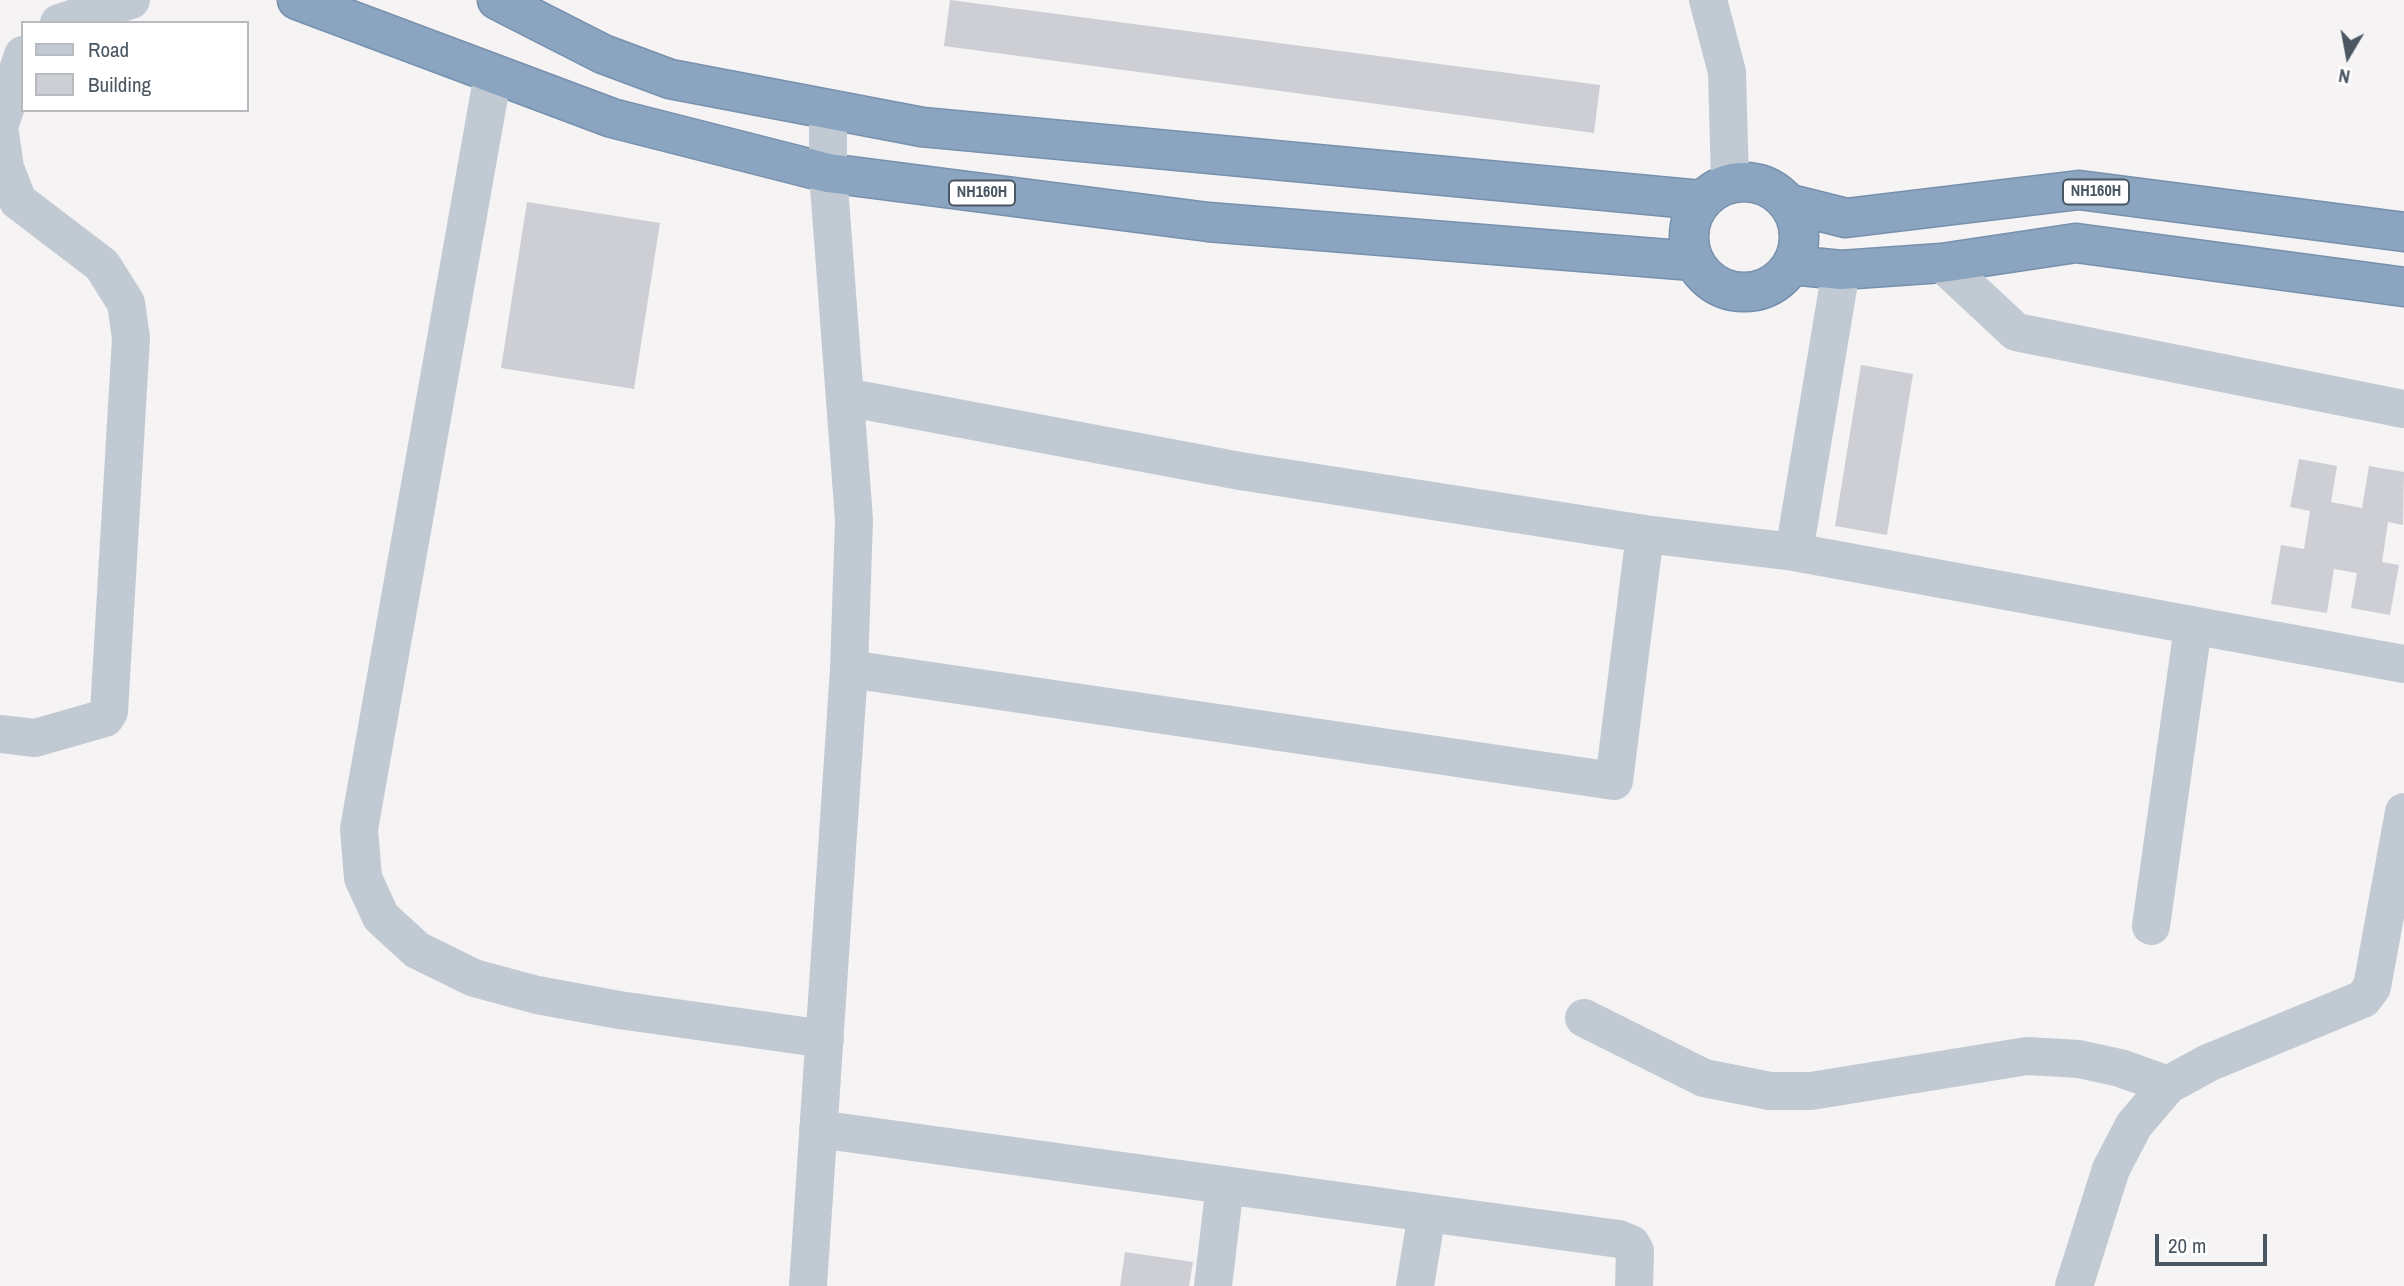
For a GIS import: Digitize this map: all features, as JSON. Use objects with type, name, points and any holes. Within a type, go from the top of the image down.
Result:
[{"type":"highway","name":"NH160H","points":[[298,0],[612,118],[828,173],[1208,222],[1693,261]]},
{"type":"highway","name":"NH160H","points":[[497,0],[603,54],[670,79],[922,127],[1715,191],[1763,184],[1790,204],[1846,218],[2080,190],[2404,232]]},
{"type":"highway","points":[[1715,191],[1687,232],[1693,261],[1713,284],[1742,293],[1771,285],[1792,265],[1800,235],[1790,204]]},
{"type":"highway","points":[[1792,265],[1841,270],[1942,263],[2076,243],[2404,287]]},
{"type":"street","points":[[65,21],[131,0]]},
{"type":"street","points":[[1708,0],[1727,72],[1715,191]]},
{"type":"street","points":[[0,124],[21,61]]},
{"type":"street","points":[[494,74],[359,829],[363,878],[381,917],[417,950],[474,978],[537,995],[619,1010],[825,1039]]},
{"type":"street","points":[[808,1286],[849,669],[854,520],[828,173],[828,110]]},
{"type":"street","points":[[0,133],[5,168],[18,201],[102,265],[126,303],[131,338],[109,712],[105,718],[34,738],[0,734]]},
{"type":"street","points":[[1942,263],[2015,332],[2404,409]]},
{"type":"street","points":[[1794,552],[1841,270]]},
{"type":"street","points":[[845,397],[1240,471],[1645,534],[1794,552],[2404,664]]},
{"type":"street","points":[[849,669],[1614,781],[1645,534]]},
{"type":"street","points":[[2151,926],[2193,627]]},
{"type":"street","points":[[2074,1286],[2111,1169],[2134,1125],[2168,1085],[2208,1063],[2363,999],[2372,987],[2404,812]]},
{"type":"street","points":[[1584,1018],[1704,1078],[1770,1091],[1811,1091],[2027,1056],[2079,1059],[2168,1085]]},
{"type":"street","points":[[818,1129],[1619,1239],[1631,1244],[1635,1251],[1634,1286]]},
{"type":"street","points":[[1213,1286],[1225,1185]]},
{"type":"street","points":[[1415,1286],[1427,1213]]},
{"type":"building","points":[[950,0],[1600,85],[1594,133],[944,46]]},
{"type":"building","points":[[527,202],[660,223],[634,389],[501,368]]},
{"type":"building","points":[[1861,365],[1913,374],[1887,535],[1835,526]]},
{"type":"building","points":[[2299,459],[2337,466],[2331,502],[2362,508],[2369,466],[2404,472],[2403,525],[2388,522],[2382,562],[2399,565],[2390,615],[2351,608],[2357,573],[2334,569],[2327,613],[2271,604],[2281,545],[2304,549],[2310,511],[2290,507]]},
{"type":"building","points":[[1125,1252],[1193,1262],[1189,1286],[1120,1286]]}]
